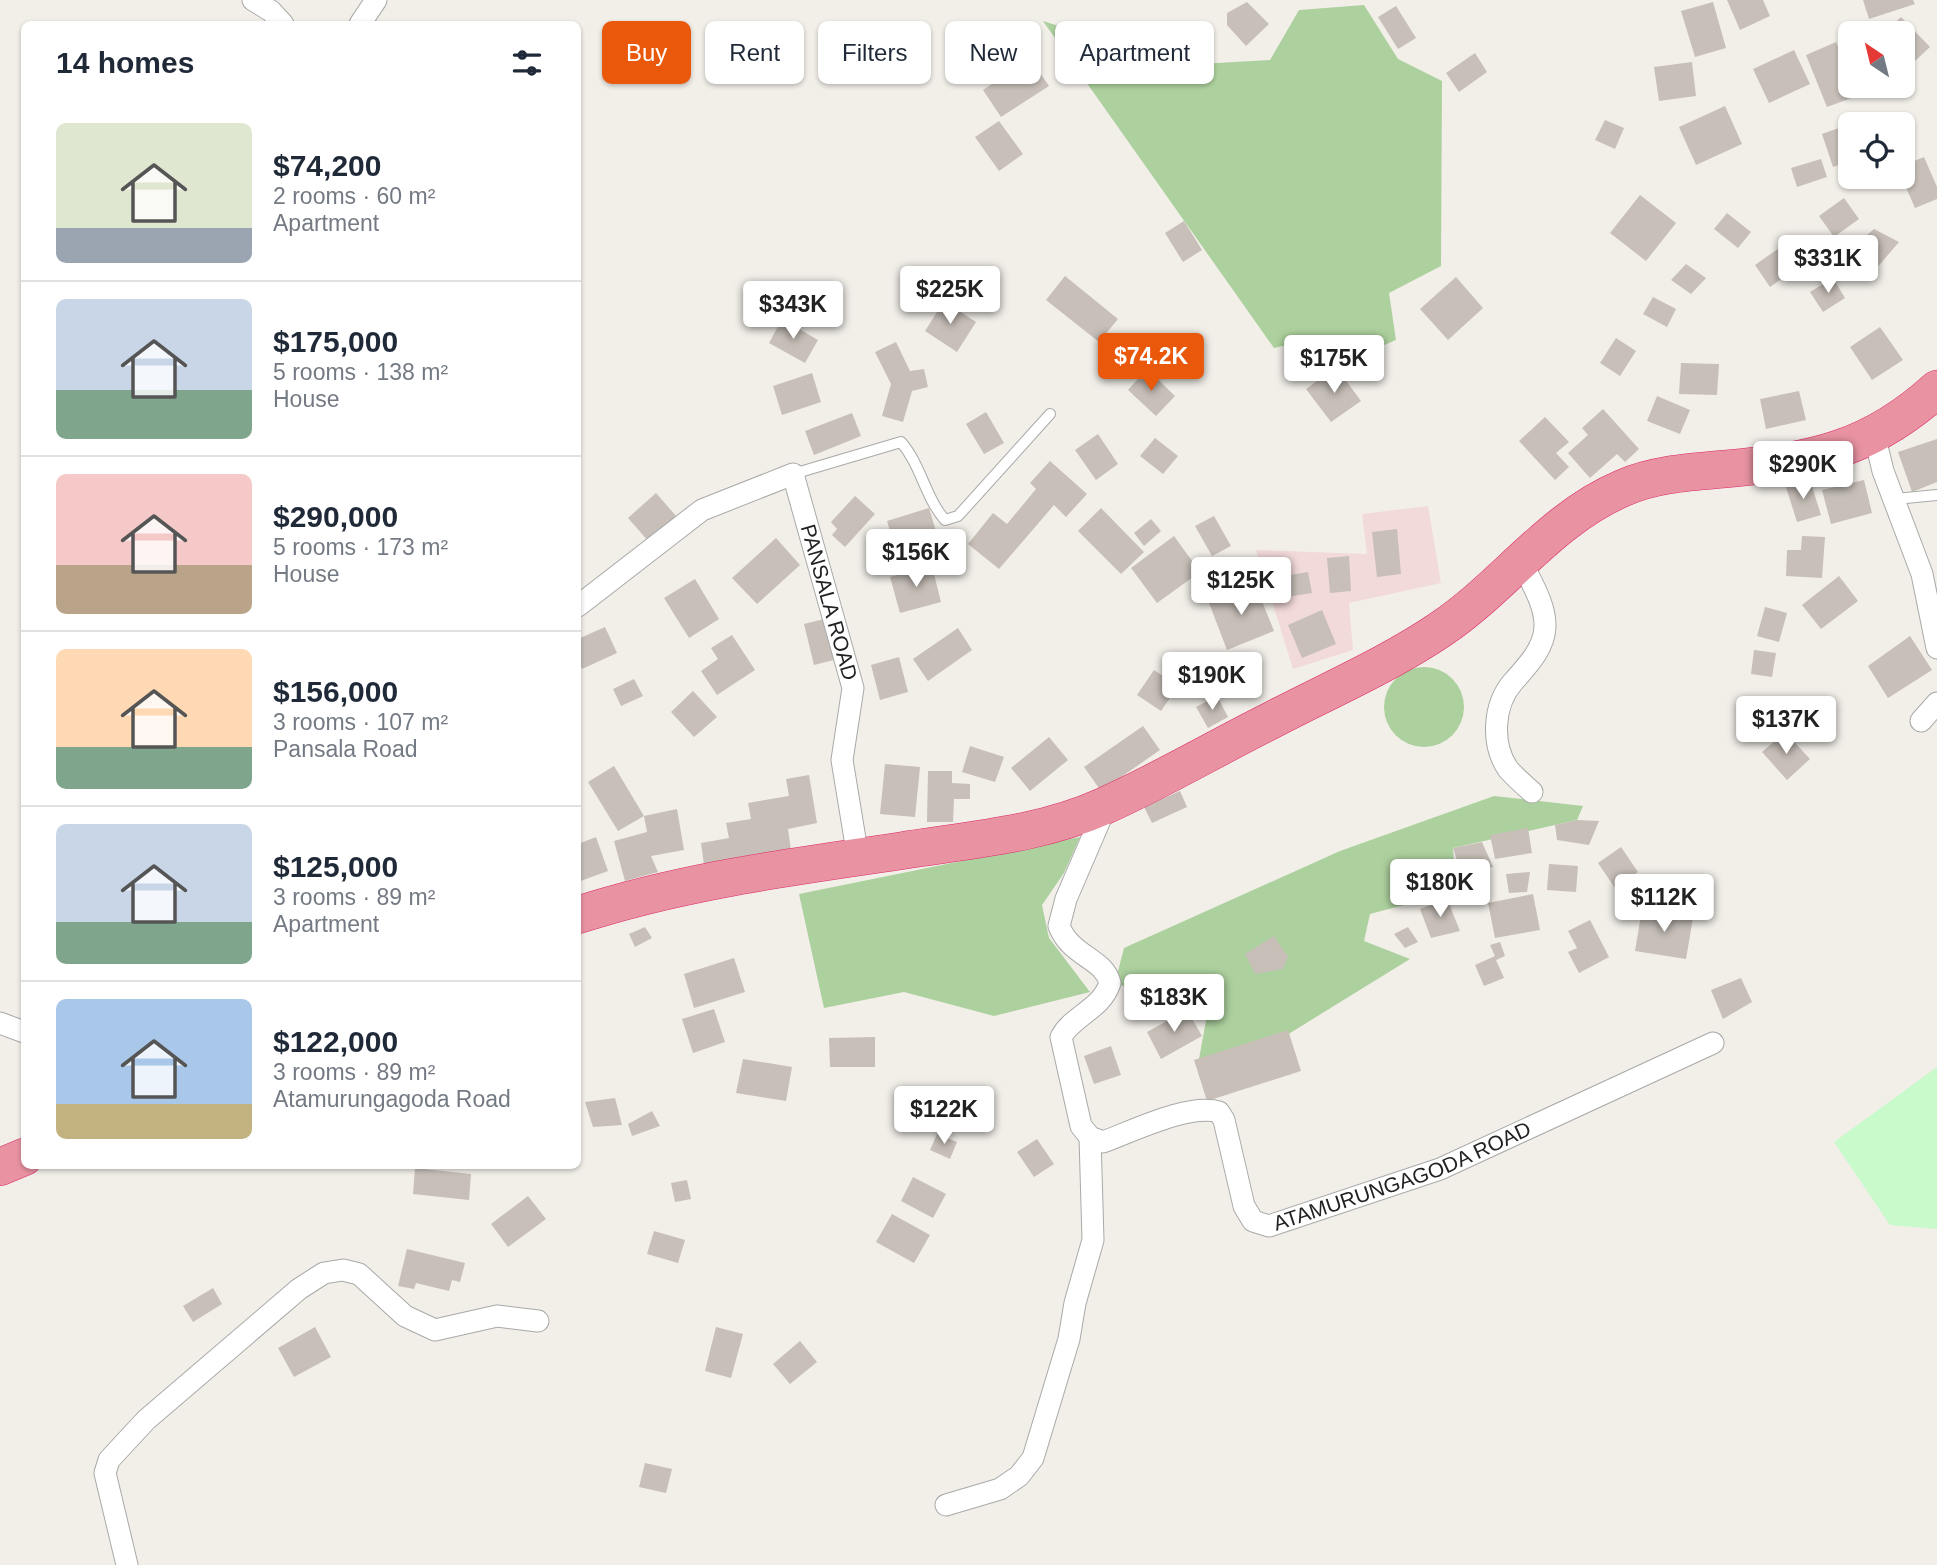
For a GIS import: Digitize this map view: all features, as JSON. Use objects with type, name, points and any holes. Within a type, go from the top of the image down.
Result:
[{"type":"highway","points":[[581,914],[642,895],[707,881],[1030,830],[1072,820],[1105,806],[1403,652],[1459,616],[1579,510],[1626,486],[1668,475],[1799,461],[1842,449],[1874,434],[1937,389]]},
{"type":"highway","points":[[0,1167],[21,1158]]},
{"type":"street","points":[[253,0],[271,11],[280,21]]},
{"type":"street","points":[[362,21],[376,0]]},
{"type":"street","points":[[1874,434],[1922,574],[1937,648]]},
{"type":"street","points":[[581,604],[702,510],[793,474]]},
{"type":"street","name":"PANSALA ROAD","points":[[793,474],[853,688],[842,760],[858,857]]},
{"type":"street","points":[[1521,561],[1541,606],[1545,629],[1538,650],[1510,685],[1499,707],[1496,733],[1500,752],[1508,768],[1532,792]]},
{"type":"street","points":[[1921,721],[1937,703]]},
{"type":"street","points":[[946,1505],[1000,1489],[1019,1476],[1033,1458],[1069,1339],[1075,1303],[1093,1240],[1090,1137],[1081,1126],[1060,1037],[1064,1030],[1098,1004],[1110,983],[1108,974],[1100,966],[1072,948],[1059,926],[1066,899],[1105,806]]},
{"type":"street","points":[[0,1023],[21,1031]]},
{"type":"street","name":"ATAMURUNGAGODA ROAD","points":[[1090,1137],[1103,1142],[1171,1118],[1208,1109],[1219,1112],[1224,1120],[1244,1206],[1253,1221],[1269,1226],[1440,1169],[1713,1043]]},
{"type":"street","points":[[127,1565],[105,1473],[109,1460],[146,1420],[299,1289],[324,1273],[343,1270],[359,1274],[404,1316],[436,1330],[498,1317],[538,1321]]},
{"type":"lane","points":[[793,474],[901,442],[913,456],[937,511],[945,520],[958,516],[1050,414]]},
{"type":"lane","points":[[1895,499],[1937,495]]},
{"type":"shaded area","points":[[1428,506],[1441,583],[1349,603],[1353,650],[1293,669],[1256,550],[1367,554],[1362,514]]},
{"type":"green space","points":[[1364,5],[1398,59],[1442,81],[1441,266],[1389,293],[1396,340],[1349,360],[1325,336],[1274,348],[1088,84],[1214,84],[1214,63],[1270,60],[1299,10]]},
{"type":"green space","points":[[1043,21],[1055,25],[1055,38]]},
{"type":"green space","points":[[1424,667],[1439,670],[1452,679],[1461,692],[1464,707],[1461,722],[1452,735],[1439,744],[1424,747],[1409,744],[1396,735],[1387,722],[1384,707],[1387,692],[1396,679],[1409,670]]},
{"type":"green space","points":[[1494,796],[1583,806],[1577,820],[1453,848],[1456,891],[1370,914],[1364,941],[1410,959],[1261,1051],[1197,1070],[1207,1015],[1115,983],[1124,948],[1340,851]]},
{"type":"green space","points":[[1080,837],[1064,873],[1042,905],[1049,938],[1090,992],[994,1016],[904,992],[824,1008],[799,894]]},
{"type":"green space","points":[[1937,1067],[1937,1229],[1890,1225],[1834,1142]]},
{"type":"building","points":[[1727,0],[1763,0],[1770,16],[1740,30]]},
{"type":"building","points":[[1863,0],[1913,0],[1915,4],[1869,19]]},
{"type":"building","points":[[1247,2],[1269,24],[1246,46],[1227,25],[1227,13]]},
{"type":"building","points":[[1713,2],[1726,48],[1695,57],[1681,11]]},
{"type":"building","points":[[1396,6],[1416,38],[1398,49],[1378,17]]},
{"type":"building","points":[[1915,31],[1930,47],[1915,61]]},
{"type":"building","points":[[1836,42],[1838,98],[1852,98],[1827,107],[1806,55]]},
{"type":"building","points":[[1794,50],[1810,84],[1769,103],[1753,69]]},
{"type":"building","points":[[1475,53],[1487,72],[1459,92],[1446,73]]},
{"type":"building","points":[[1692,62],[1696,96],[1659,101],[1654,67]]},
{"type":"building","points":[[1041,74],[1049,86],[1001,117],[983,90],[992,84],[1041,84]]},
{"type":"building","points":[[1725,106],[1742,144],[1696,165],[1679,127]]},
{"type":"building","points":[[1605,120],[1624,128],[1615,149],[1595,140]]},
{"type":"building","points":[[999,121],[1023,154],[999,171],[975,137]]},
{"type":"building","points":[[1838,128],[1838,165],[1833,167],[1822,134]]},
{"type":"building","points":[[1924,157],[1937,187],[1937,199],[1915,208],[1907,189],[1915,189],[1915,161]]},
{"type":"building","points":[[1821,159],[1827,177],[1797,187],[1791,168]]},
{"type":"building","points":[[1640,195],[1676,223],[1646,261],[1610,233]]},
{"type":"building","points":[[1844,198],[1859,219],[1834,237],[1819,216]]},
{"type":"building","points":[[1727,213],[1751,232],[1738,248],[1714,229]]},
{"type":"building","points":[[1184,221],[1202,250],[1183,262],[1165,233]]},
{"type":"building","points":[[1874,229],[1899,242],[1869,277],[1840,258]]},
{"type":"building","points":[[1792,239],[1807,261],[1770,287],[1755,265]]},
{"type":"building","points":[[1686,264],[1706,278],[1691,294],[1671,280]]},
{"type":"building","points":[[1065,276],[1118,319],[1099,342],[1046,300]]},
{"type":"building","points":[[1456,277],[1483,308],[1448,340],[1420,309]]},
{"type":"building","points":[[1833,278],[1845,298],[1823,312],[1810,292]]},
{"type":"building","points":[[1653,297],[1676,309],[1667,327],[1643,314]]},
{"type":"building","points":[[944,301],[976,322],[957,352],[925,331]]},
{"type":"building","points":[[782,319],[818,340],[805,363],[769,343]]},
{"type":"building","points":[[1880,327],[1903,360],[1872,380],[1850,347]]},
{"type":"building","points":[[1616,338],[1636,351],[1620,376],[1600,363]]},
{"type":"building","points":[[896,342],[910,371],[924,369],[928,387],[912,391],[903,422],[882,416],[891,384],[875,352]]},
{"type":"building","points":[[1681,363],[1719,364],[1717,395],[1679,394]]},
{"type":"building","points":[[1336,367],[1361,401],[1331,422],[1306,389]]},
{"type":"building","points":[[1147,369],[1175,396],[1156,416],[1128,390]]},
{"type":"building","points":[[812,373],[821,402],[782,415],[773,386]]},
{"type":"building","points":[[1799,391],[1806,420],[1766,429],[1760,399]]},
{"type":"building","points":[[1657,396],[1690,410],[1680,434],[1647,421]]},
{"type":"building","points":[[1603,409],[1639,449],[1625,462],[1617,454],[1590,478],[1568,453],[1588,435],[1582,428]]},
{"type":"building","points":[[986,412],[1004,443],[984,454],[966,424]]},
{"type":"building","points":[[852,413],[861,436],[814,455],[805,431]]},
{"type":"building","points":[[1545,417],[1569,442],[1556,453],[1569,467],[1555,480],[1519,441]]},
{"type":"building","points":[[1098,434],[1118,464],[1096,480],[1075,450]]},
{"type":"building","points":[[1155,438],[1178,456],[1163,474],[1140,456]]},
{"type":"building","points":[[1937,439],[1937,482],[1912,492],[1898,452]]},
{"type":"building","points":[[1050,461],[1087,494],[1066,517],[1054,505],[999,569],[968,544],[993,513],[1007,524],[1036,489],[1030,483]]},
{"type":"building","points":[[1810,480],[1821,515],[1797,522],[1786,487]]},
{"type":"building","points":[[1864,480],[1872,513],[1831,524],[1822,490]]},
{"type":"building","points":[[656,493],[677,517],[649,542],[628,518]]},
{"type":"building","points":[[855,496],[875,514],[845,547],[832,535],[837,529],[831,522]]},
{"type":"building","points":[[929,508],[938,538],[896,551],[887,521]]},
{"type":"building","points":[[1101,508],[1144,552],[1121,574],[1078,531]]},
{"type":"building","points":[[1214,516],[1231,546],[1212,556],[1195,526]]},
{"type":"building","points":[[1151,519],[1161,531],[1144,546],[1134,533]]},
{"type":"building","points":[[1397,529],[1401,574],[1377,577],[1372,532]]},
{"type":"building","points":[[1174,536],[1200,572],[1157,603],[1131,568]]},
{"type":"building","points":[[1802,536],[1825,537],[1822,578],[1786,576],[1787,550],[1801,550]]},
{"type":"building","points":[[776,538],[800,565],[757,604],[732,578]]},
{"type":"building","points":[[1349,556],[1351,591],[1330,593],[1327,558]]},
{"type":"building","points":[[932,566],[941,602],[900,613],[890,577]]},
{"type":"building","points":[[1308,572],[1312,593],[1280,598],[1277,577]]},
{"type":"building","points":[[1839,576],[1858,601],[1821,629],[1802,605]]},
{"type":"building","points":[[695,579],[719,619],[689,638],[664,598]]},
{"type":"building","points":[[1255,584],[1274,631],[1227,650],[1209,603]]},
{"type":"building","points":[[1765,607],[1787,613],[1779,642],[1757,636]]},
{"type":"building","points":[[1322,610],[1336,644],[1302,658],[1288,625]]},
{"type":"building","points":[[828,618],[838,659],[814,665],[804,624]]},
{"type":"building","points":[[605,627],[617,653],[582,669],[581,638]]},
{"type":"building","points":[[958,628],[972,650],[928,681],[913,659]]},
{"type":"building","points":[[732,635],[755,670],[717,695],[701,671],[718,659],[711,648]]},
{"type":"building","points":[[1910,636],[1932,670],[1888,698],[1868,666]]},
{"type":"building","points":[[1754,650],[1776,653],[1772,677],[1751,674]]},
{"type":"building","points":[[899,657],[908,692],[880,700],[871,665]]},
{"type":"building","points":[[1154,670],[1178,686],[1161,711],[1137,695]]},
{"type":"building","points":[[634,679],[643,696],[621,706],[613,689]]},
{"type":"building","points":[[693,691],[717,717],[694,737],[671,712]]},
{"type":"building","points":[[1217,696],[1228,717],[1208,728],[1196,707]]},
{"type":"building","points":[[1830,717],[1830,740],[1804,740],[1805,718]]},
{"type":"building","points":[[1143,726],[1160,750],[1101,791],[1084,767]]},
{"type":"building","points":[[1785,732],[1810,759],[1787,780],[1762,752]]},
{"type":"building","points":[[1049,737],[1068,760],[1030,791],[1011,768]]},
{"type":"building","points":[[970,746],[1004,757],[995,782],[962,772]]},
{"type":"building","points":[[885,764],[920,767],[915,817],[880,814]]},
{"type":"building","points":[[614,766],[644,816],[618,831],[588,782]]},
{"type":"building","points":[[928,771],[952,771],[952,783],[970,784],[970,799],[954,799],[953,822],[927,822]]},
{"type":"building","points":[[809,775],[817,823],[788,829],[791,850],[704,865],[701,843],[729,838],[726,823],[751,819],[748,803],[789,796],[786,779]]},
{"type":"building","points":[[1180,791],[1187,807],[1152,823],[1144,807]]},
{"type":"building","points":[[677,809],[684,850],[651,856],[658,872],[625,881],[614,841],[647,832],[644,816]]},
{"type":"building","points":[[1577,820],[1599,821],[1589,845],[1557,840],[1555,825]]},
{"type":"building","points":[[1528,828],[1532,853],[1495,859],[1490,835]]},
{"type":"building","points":[[596,837],[608,871],[581,881],[581,843]]},
{"type":"building","points":[[1482,842],[1493,867],[1462,876],[1453,848]]},
{"type":"building","points":[[1621,847],[1638,872],[1615,888],[1598,863]]},
{"type":"building","points":[[1549,864],[1578,866],[1576,892],[1547,890]]},
{"type":"building","points":[[1530,872],[1527,892],[1509,893],[1506,874]]},
{"type":"building","points":[[1533,894],[1540,930],[1495,938],[1488,903]]},
{"type":"building","points":[[1447,899],[1460,931],[1431,938],[1420,909]]},
{"type":"building","points":[[1642,909],[1693,918],[1686,959],[1635,951]]},
{"type":"building","points":[[1590,920],[1609,957],[1579,973],[1568,952],[1577,948],[1568,931]]},
{"type":"building","points":[[645,927],[652,938],[635,947],[629,934]]},
{"type":"building","points":[[1408,927],[1418,942],[1405,948],[1394,934]]},
{"type":"building","points":[[1274,936],[1288,957],[1283,969],[1255,974],[1245,954]]},
{"type":"building","points":[[1500,942],[1505,956],[1496,960],[1504,978],[1484,986],[1475,965],[1495,956],[1490,945]]},
{"type":"building","points":[[734,958],[745,992],[694,1008],[684,974]]},
{"type":"building","points":[[1741,978],[1752,1002],[1723,1019],[1711,990]]},
{"type":"building","points":[[714,1009],[725,1042],[693,1053],[682,1019]]},
{"type":"building","points":[[1187,1010],[1202,1036],[1161,1059],[1147,1032]]},
{"type":"building","points":[[1288,1030],[1301,1071],[1207,1101],[1194,1060]]},
{"type":"building","points":[[875,1037],[875,1067],[830,1067],[829,1038]]},
{"type":"building","points":[[1111,1046],[1121,1075],[1094,1084],[1084,1056]]},
{"type":"building","points":[[743,1059],[792,1067],[786,1101],[736,1093]]},
{"type":"building","points":[[615,1098],[622,1125],[593,1127],[585,1102]]},
{"type":"building","points":[[652,1111],[660,1126],[632,1136],[628,1124]]},
{"type":"building","points":[[937,1134],[957,1142],[950,1159],[930,1150]]},
{"type":"building","points":[[1037,1139],[1054,1164],[1034,1177],[1017,1152]]},
{"type":"building","points":[[415,1169],[471,1174],[469,1200],[413,1194]]},
{"type":"building","points":[[913,1177],[946,1194],[933,1218],[901,1201]]},
{"type":"building","points":[[687,1180],[691,1199],[675,1202],[671,1183]]},
{"type":"building","points":[[528,1196],[546,1219],[508,1247],[491,1224]]},
{"type":"building","points":[[892,1214],[930,1235],[914,1263],[876,1242]]},
{"type":"building","points":[[654,1231],[685,1240],[678,1263],[647,1254]]},
{"type":"building","points":[[407,1249],[465,1263],[460,1282],[452,1280],[449,1291],[416,1283],[414,1289],[398,1286]]},
{"type":"building","points":[[213,1288],[222,1304],[193,1322],[183,1306]]},
{"type":"building","points":[[315,1327],[331,1357],[294,1377],[278,1348]]},
{"type":"building","points":[[716,1327],[743,1334],[731,1378],[705,1371]]},
{"type":"building","points":[[800,1341],[817,1362],[790,1384],[773,1364]]},
{"type":"building","points":[[645,1463],[672,1469],[666,1493],[639,1487]]}]
